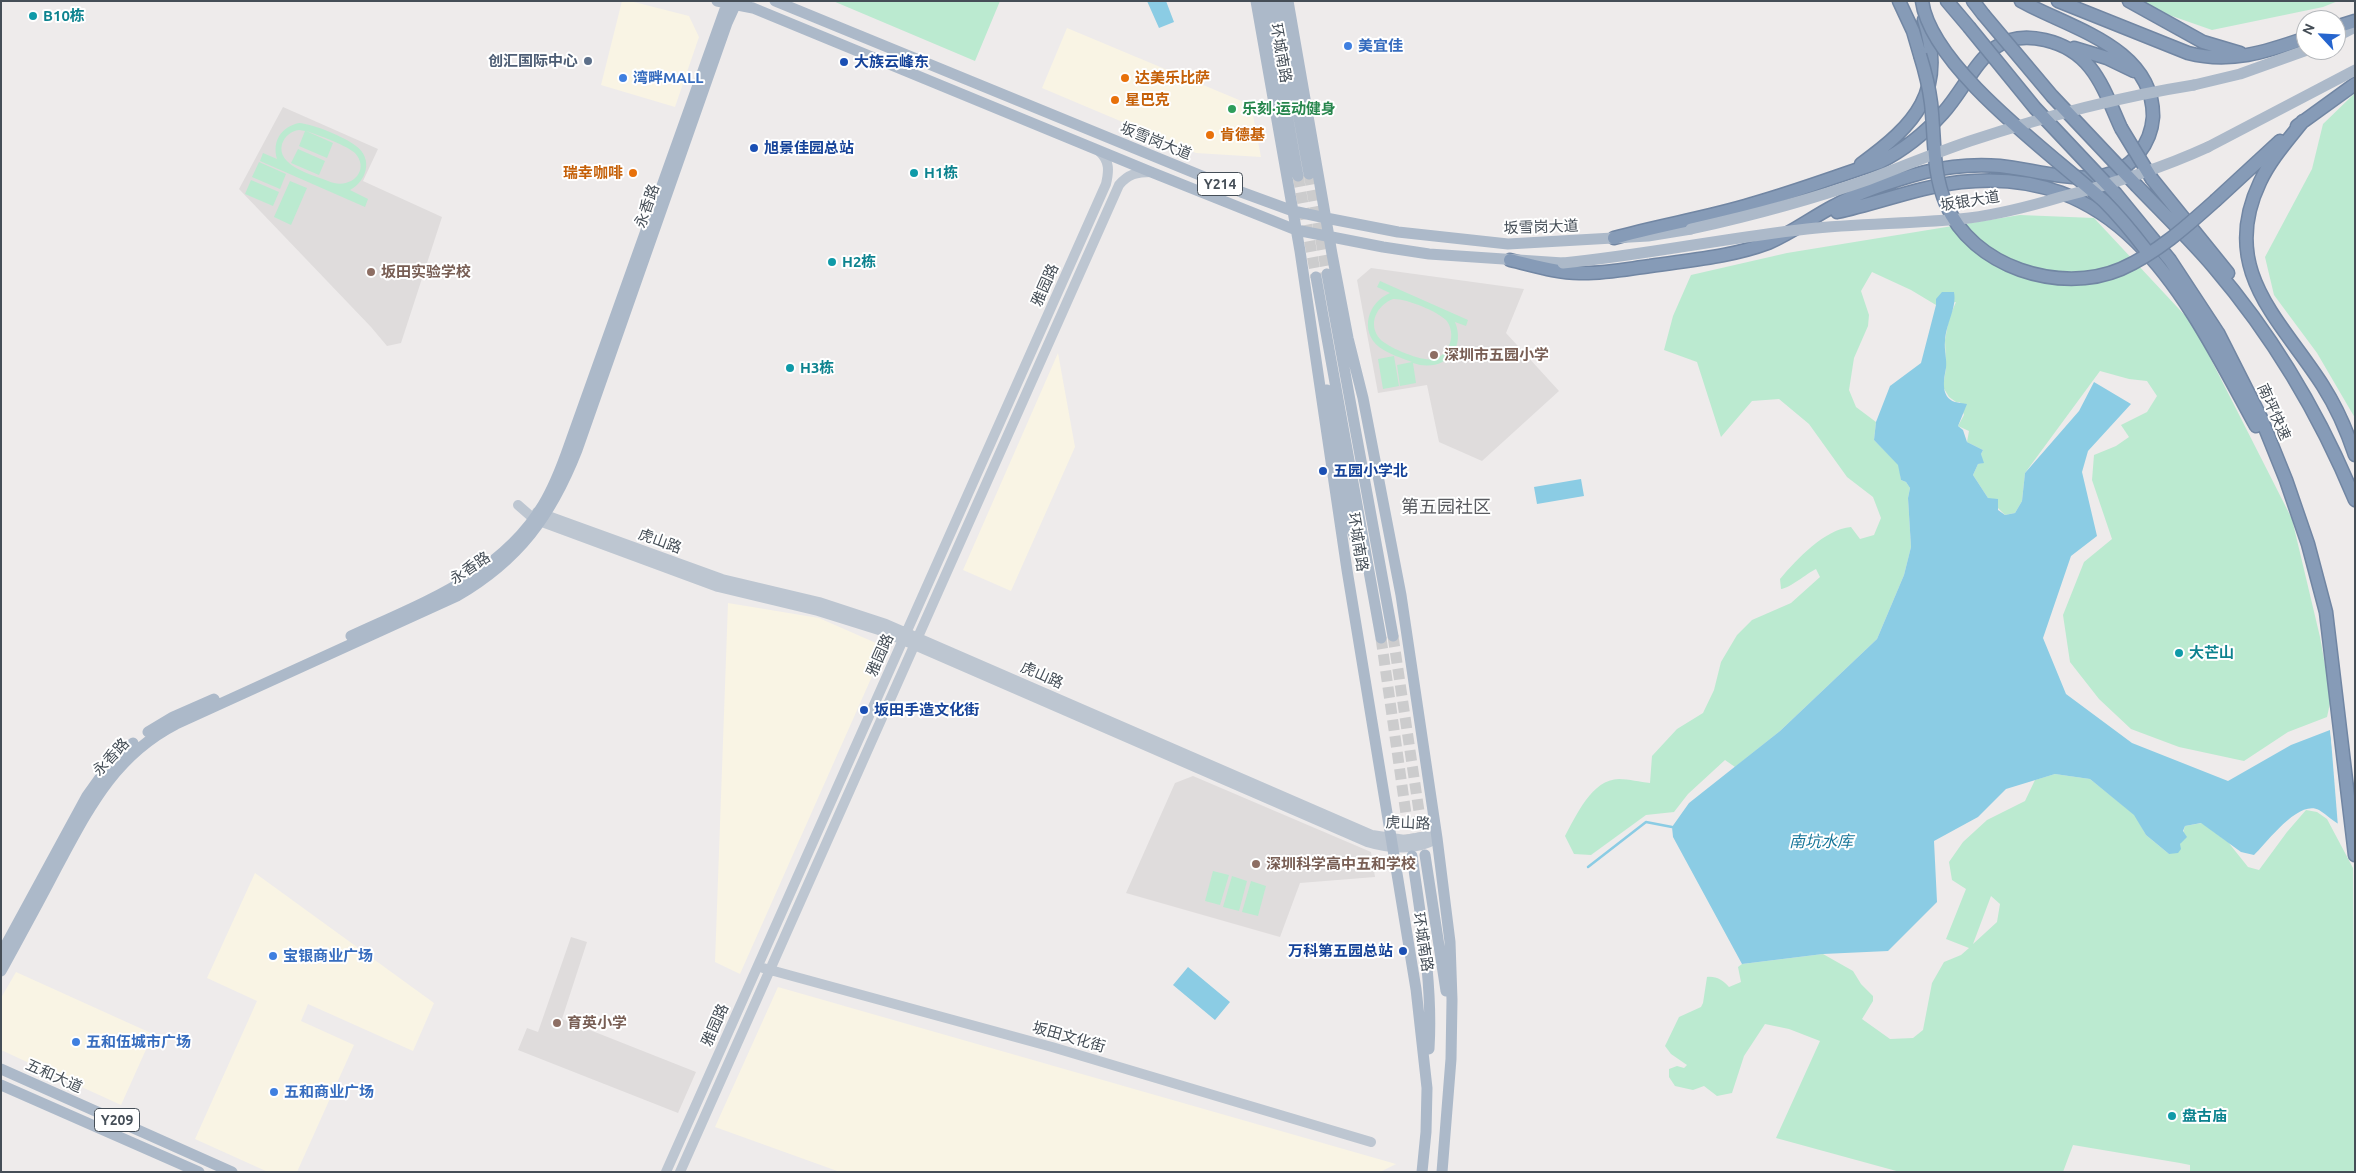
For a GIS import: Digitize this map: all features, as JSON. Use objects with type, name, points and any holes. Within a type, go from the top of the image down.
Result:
[{"type":"highway","points":[[1898,1],[1913,31],[1920,55],[1931,104],[1938,179],[1946,204],[1958,226],[1972,242],[2006,263],[2046,276],[2068,278],[2093,276],[2120,269],[2169,241],[2303,120],[2355,84]]},
{"type":"highway","points":[[1851,171],[1895,139],[1905,128],[1926,94],[1932,54],[1928,32],[1917,1]]},
{"type":"highway","points":[[1922,1],[1930,29],[1946,53],[2007,117],[2104,202],[2164,273],[2210,342],[2286,480]]},
{"type":"highway","name":"南坪快速","points":[[1947,1],[2035,108],[2116,194],[2170,260],[2218,333],[2261,418],[2286,480],[2308,544],[2326,612],[2355,855]]},
{"type":"highway","name":"南坪快速","points":[[1973,1],[2052,96],[2213,266],[2256,321],[2288,367],[2335,452],[2355,500]]},
{"type":"highway","points":[[1510,260],[1560,272],[1581,273],[1678,262],[1746,250],[1767,243],[1803,226],[1833,206],[1924,172],[1952,167],[1998,166],[2083,178],[2101,175],[2126,166],[2143,147],[2152,123],[2150,96],[2143,77],[2131,62],[2107,44],[2021,1]]},
{"type":"highway","points":[[2058,1],[2188,53],[2226,58],[2252,54],[2296,41]]},
{"type":"highway","points":[[2129,1],[2210,45],[2227,51],[2252,54]]},
{"type":"highway","points":[[1614,238],[1652,227],[1696,219],[1752,204],[1896,154],[1920,135],[1944,111],[1978,64],[2007,40],[2031,36],[2061,44],[2107,58],[2128,67],[2143,77]]},
{"type":"highway","points":[[2061,44],[2079,54],[2088,65],[2105,93],[2121,128],[2152,179],[2227,271],[2256,321]]},
{"type":"highway","points":[[2303,120],[2266,169],[2259,183],[2248,218],[2248,254],[2257,289],[2270,314],[2323,387],[2347,432],[2355,455]]},
{"type":"highway","points":[[1820,215],[1939,186],[1979,181],[2016,183],[2043,188],[2078,201],[2115,222],[2146,250]]},
{"type":"main road","name":"坂雪岗大道","points":[[775,1],[1232,189],[1293,211],[1398,232],[1508,244],[1614,238],[1691,229],[1820,195],[1866,180],[1968,141],[2030,122],[2132,96],[2240,74],[2296,54]]},
{"type":"main road","name":"环城南路","points":[[1256,1],[1293,211],[1347,570],[1416,989],[1427,1088]]},
{"type":"main road","name":"环城南路","points":[[1268,1],[1304,175],[1278,1]]},
{"type":"main road","name":"环城南路","points":[[1288,1],[1328,237],[1348,338],[1363,398],[1401,595],[1437,838],[1450,942],[1451,1059],[1442,1172]]},
{"type":"main road","name":"坂雪岗大道","points":[[728,3],[753,8],[1296,230],[1429,254],[1563,263]]},
{"type":"main road","name":"永香路","points":[[1,971],[89,810],[110,778],[135,751],[155,736],[176,724],[457,596],[483,580],[508,560],[540,517],[569,446],[728,3]]},
{"type":"main road","name":"坂银大道","points":[[1563,263],[1660,252],[1753,236],[1808,229],[1926,222],[1972,217],[2028,207],[2142,174],[2208,147],[2355,70]]},
{"type":"main road","name":"雅园路","points":[[666,1172],[1106,184],[1109,168],[1104,156],[1098,150]]},
{"type":"main road","name":"雅园路","points":[[680,1172],[1119,185],[1125,178],[1133,174],[1151,172]]},
{"type":"main road","name":"环城南路","points":[[1381,638],[1321,275],[1378,548],[1394,636]]},
{"type":"main road","points":[[1313,342],[1330,399],[1352,530],[1372,584]]},
{"type":"main road","points":[[1363,398],[1378,548]]},
{"type":"main road","name":"永香路","points":[[1,954],[87,796],[107,768],[131,745],[173,717],[452,588],[502,555],[540,517]]},
{"type":"main road","name":"虎山路","points":[[540,517],[718,587],[848,619],[905,636],[1363,832],[1393,843],[1427,836],[1437,838]]},
{"type":"main road","name":"环城南路","points":[[1425,855],[1447,1001],[1451,1059]]},
{"type":"main road","name":"环城南路","points":[[1412,856],[1429,993],[1430,1027],[1426,1132],[1422,1172]]},
{"type":"main road","name":"坂田文化街","points":[[758,966],[1052,1047],[1371,1142]]},
{"type":"main road","points":[[3,1086],[5,1070]]},
{"type":"main road","name":"五和大道","points":[[5,1070],[232,1172]]},
{"type":"main road","name":"五和大道","points":[[3,1086],[199,1172]]},
{"type":"shaded area","points":[[622,1],[630,1],[689,16],[699,37],[675,107],[601,85]]},
{"type":"shaded area","points":[[1067,28],[1251,105],[1261,157],[1196,153],[1042,88]]},
{"type":"shaded area","name":"坂田实验学校","points":[[283,107],[378,149],[363,181],[442,217],[401,343],[387,346],[239,189]]},
{"type":"shaded area","name":"深圳市五园小学","points":[[1371,268],[1524,289],[1506,333],[1559,391],[1482,461],[1439,442],[1427,385],[1378,393],[1357,280]]},
{"type":"shaded area","points":[[1058,353],[1075,447],[1011,591],[963,570]]},
{"type":"shaded area","points":[[728,603],[819,618],[885,647],[740,974],[715,962]]},
{"type":"shaded area","name":"深圳科学高中五和学校","points":[[1193,776],[1371,852],[1375,877],[1300,883],[1280,937],[1126,893],[1175,783]]},
{"type":"shaded area","points":[[255,873],[434,1003],[413,1051],[308,1004],[301,1021],[354,1045],[297,1172],[268,1172],[195,1139],[257,1001],[207,978]]},
{"type":"shaded area","name":"育英小学","points":[[571,937],[587,942],[562,1019],[696,1072],[678,1113],[518,1050],[527,1028],[538,1032]]},
{"type":"shaded area","name":"五和伍城市广场","points":[[16,972],[153,1034],[121,1105],[1,1050],[1,998]]},
{"type":"shaded area","points":[[778,987],[1396,1164],[1380,1172],[840,1172],[715,1127]]},
{"type":"green space","points":[[833,1],[1000,1],[975,61]]},
{"type":"green space","points":[[2129,1],[2338,1],[2323,7],[2296,10],[2296,13],[2212,30]]},
{"type":"green space","points":[[2355,93],[2355,418],[2317,353],[2274,295],[2265,257],[2312,169],[2323,124]]},
{"type":"green space","points":[[305,124],[329,132],[351,142],[362,151],[365,157],[366,170],[360,182],[350,190],[368,199],[365,207],[260,161],[263,153],[277,159],[276,146],[279,136],[293,125]],"holes":[[[293,131],[305,131],[299,146],[327,158],[333,143],[306,131],[339,144],[355,153],[361,166],[356,178],[344,183],[336,183],[305,172],[290,164],[282,152],[283,141]]]},
{"type":"green space","points":[[298,149],[325,161],[319,175],[291,163]]},
{"type":"green space","points":[[259,162],[286,174],[280,189],[252,177]]},
{"type":"green space","points":[[251,180],[279,192],[273,206],[245,194]]},
{"type":"green space","points":[[290,181],[307,188],[291,225],[274,217]]},
{"type":"green space","points":[[2020,215],[2094,218],[2193,324],[2292,519],[2320,637],[2331,699],[2327,717],[2288,732],[2244,761],[2179,747],[2131,729],[2099,699],[2070,662],[2063,615],[2084,562],[2112,539],[2092,480],[2094,455],[2116,446],[2129,437],[2121,425],[2147,412],[2157,396],[2147,381],[2129,379],[2100,371],[2025,473],[2022,501],[2015,513],[2005,515],[1988,498],[1973,475],[1978,464],[1982,463],[1981,454],[1983,450],[1967,442],[1969,431],[1958,426],[1964,415],[1960,402],[1956,402],[1949,397],[1943,387],[1946,368],[1945,340],[1949,318],[1956,302],[1936,305],[1911,290],[1872,272],[1861,291],[1869,315],[1868,326],[1854,358],[1849,390],[1856,407],[1876,422],[1874,440],[1899,465],[1901,480],[1906,482],[1910,488],[1908,498],[1911,547],[1904,575],[1877,639],[1780,731],[1735,767],[1725,760],[1688,794],[1674,812],[1646,815],[1591,855],[1574,854],[1565,836],[1580,809],[1593,792],[1609,781],[1619,779],[1650,783],[1652,756],[1677,729],[1703,713],[1714,690],[1721,662],[1737,635],[1752,620],[1791,603],[1820,577],[1816,569],[1781,589],[1780,579],[1787,571],[1812,546],[1831,533],[1851,527],[1860,539],[1874,535],[1881,518],[1873,497],[1847,477],[1809,424],[1779,399],[1752,401],[1721,437],[1697,362],[1664,350],[1673,316],[1691,275],[1787,253]]},
{"type":"green space","points":[[1380,281],[1468,320],[1466,326],[1455,322],[1458,333],[1457,342],[1449,358],[1433,365],[1413,363],[1416,383],[1400,386],[1397,365],[1412,362],[1379,347],[1369,333],[1369,317],[1372,310],[1382,297],[1390,293],[1377,287]],"holes":[[[1398,299],[1428,309],[1446,320],[1451,331],[1450,343],[1439,357],[1428,359],[1413,356],[1397,350],[1380,339],[1374,327],[1378,310],[1387,302]]]},
{"type":"green space","points":[[1394,356],[1399,386],[1383,389],[1378,359]]},
{"type":"green space","points":[[2055,774],[2090,779],[2135,815],[2146,835],[2169,854],[2180,844],[2185,826],[2202,823],[2228,842],[2248,867],[2259,870],[2306,810],[2317,812],[2327,819],[2353,868],[2355,1172],[2190,1172],[2190,1165],[2073,1145],[2063,1172],[1900,1172],[1776,1138],[1820,1041],[1789,1029],[1765,1024],[1744,1056],[1732,1093],[1717,1096],[1704,1086],[1693,1090],[1675,1086],[1669,1077],[1669,1069],[1677,1066],[1684,1068],[1687,1065],[1671,1054],[1665,1046],[1679,1017],[1701,1007],[1707,977],[1719,979],[1729,987],[1741,982],[1738,967],[1742,964],[1823,954],[1853,971],[1861,984],[1873,996],[1873,1001],[1862,1019],[1890,1039],[1913,1038],[1923,1030],[1932,983],[1944,962],[1961,955],[1969,948],[1946,939],[1966,889],[1952,880],[1949,862],[1963,842],[1987,820],[2025,801],[2035,780]],"holes":[[[1991,896],[2000,904],[1997,922],[1973,944]]]},
{"type":"green space","points":[[1213,871],[1229,875],[1220,905],[1205,901]]},
{"type":"green space","points":[[1232,876],[1247,881],[1239,911],[1223,907]]},
{"type":"green space","points":[[1251,881],[1266,886],[1258,916],[1242,912]]},
{"type":"water","points":[[1147,1],[1166,1],[1174,22],[1159,28]]},
{"type":"water","name":"南坑水库","points":[[1942,292],[1954,292],[1955,298],[1945,341],[1945,392],[1950,400],[1967,404],[1958,426],[1963,430],[1967,442],[1983,450],[1981,454],[1984,463],[1978,464],[1973,475],[1988,498],[1998,499],[1998,510],[2005,515],[2015,513],[2022,501],[2025,473],[2079,411],[2094,382],[2131,404],[2088,451],[2082,472],[2097,536],[2071,556],[2043,638],[2066,694],[2132,743],[2228,781],[2291,745],[2330,730],[2342,826],[2319,810],[2311,808],[2302,811],[2283,824],[2254,855],[2241,852],[2201,823],[2185,826],[2183,831],[2187,837],[2180,844],[2181,849],[2178,853],[2169,854],[2146,835],[2134,815],[2090,779],[2055,774],[2006,789],[1978,817],[1934,841],[1937,902],[1888,951],[1823,954],[1742,964],[1673,837],[1672,827],[1689,803],[1780,731],[1877,639],[1904,575],[1911,547],[1908,498],[1910,488],[1906,482],[1901,480],[1898,465],[1874,440],[1876,422],[1890,386],[1921,363],[1936,299]]},
{"type":"water","points":[[1581,479],[1584,496],[1537,504],[1534,487]]},
{"type":"water","points":[[1188,967],[1230,1002],[1215,1020],[1173,985]]},
{"type":"pier","points":[[2330,727],[2355,730],[2355,825],[2342,829],[2338,827]]},
{"type":"waterway","points":[[1588,867],[1646,822],[1672,827]]},
{"type":"tunnel","points":[[1309,174],[1327,274]]},
{"type":"tunnel","points":[[1298,176],[1316,277]]},
{"type":"tunnel","points":[[1393,636],[1424,845]]},
{"type":"tunnel","points":[[1381,638],[1411,849]]},
{"type":"place","name":"B10栋","points":[[33,16]]},
{"type":"place","name":"美宜佳","points":[[1348,46]]},
{"type":"place","name":"创汇国际中心","points":[[588,61]]},
{"type":"place","name":"大族云峰东","points":[[844,62]]},
{"type":"place","name":"湾畔MALL","points":[[623,78]]},
{"type":"place","name":"达美乐比萨","points":[[1125,78]]},
{"type":"place","name":"星巴克","points":[[1115,100]]},
{"type":"place","name":"乐刻·运动健身","points":[[1232,109]]},
{"type":"place","name":"肯德基","points":[[1210,135]]},
{"type":"place","name":"旭景佳园总站","points":[[754,148]]},
{"type":"place","name":"瑞幸咖啡","points":[[633,173]]},
{"type":"place","name":"H1栋","points":[[914,173]]},
{"type":"place","name":"H2栋","points":[[832,262]]},
{"type":"place","name":"坂田实验学校","points":[[371,272]]},
{"type":"place","name":"深圳市五园小学","points":[[1434,355]]},
{"type":"place","name":"H3栋","points":[[790,368]]},
{"type":"place","name":"五园小学北","points":[[1323,471]]},
{"type":"place","name":"大芒山","points":[[2179,653]]},
{"type":"place","name":"坂田手造文化街","points":[[864,710]]},
{"type":"place","name":"深圳科学高中五和学校","points":[[1256,864]]},
{"type":"place","name":"万科第五园总站","points":[[1403,951]]},
{"type":"place","name":"宝银商业广场","points":[[273,956]]},
{"type":"place","name":"育英小学","points":[[557,1023]]},
{"type":"place","name":"五和伍城市广场","points":[[76,1042]]},
{"type":"place","name":"五和商业广场","points":[[274,1092]]},
{"type":"place","name":"盘古庙","points":[[2172,1116]]},
{"type":"district","name":"第五园社区","points":[[1446,507]]}]
